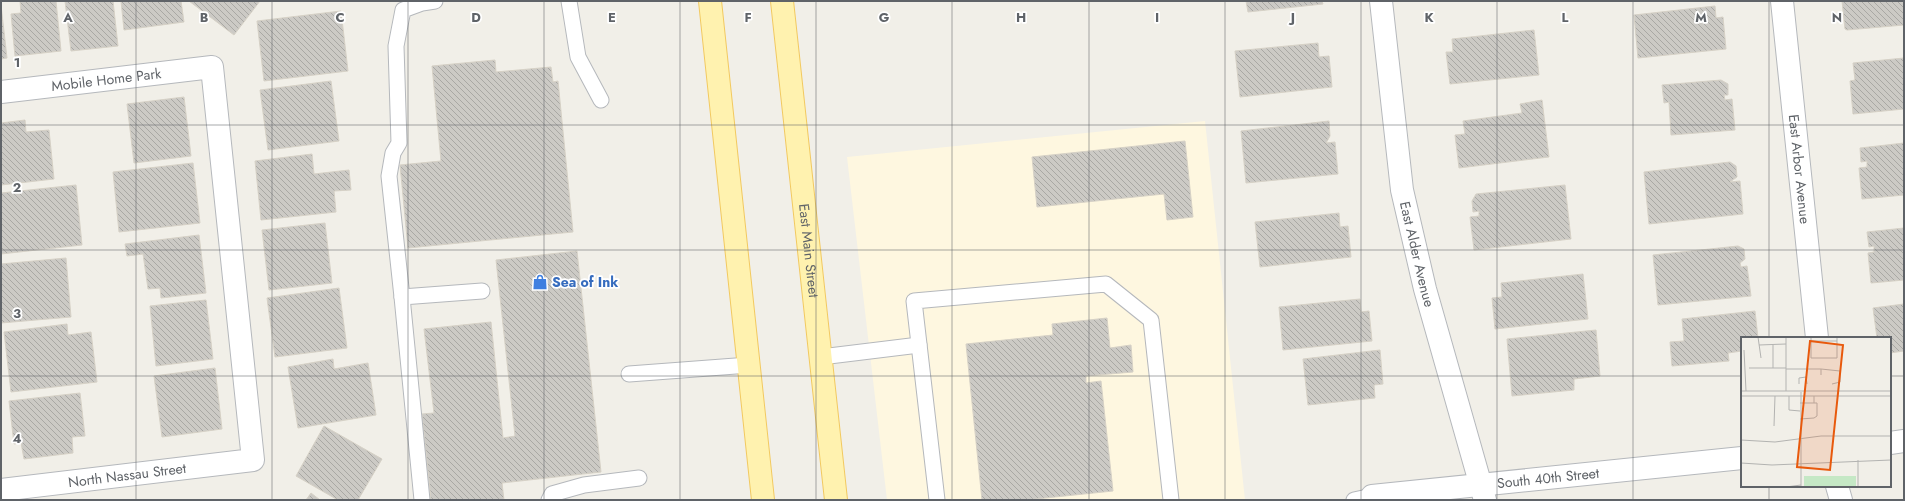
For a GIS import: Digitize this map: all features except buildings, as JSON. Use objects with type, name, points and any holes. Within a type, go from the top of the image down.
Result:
[{"type":"main road","points":[[710,1],[763,500]]},
{"type":"main road","name":"East Main Street","points":[[782,1],[836,500]]},
{"type":"street","name":"East Alder Avenue","points":[[1381,1],[1402,190],[1425,289],[1483,492]]},
{"type":"street","name":"East Arbor Avenue","points":[[1782,1],[1817,337]]},
{"type":"street","name":"Mobile Home Park","points":[[1,92],[212,67],[253,460]]},
{"type":"street","points":[[1891,443],[1904,441]]},
{"type":"street","name":"South 40th Street","points":[[1363,498],[1483,492],[1741,458]]},
{"type":"street","name":"North Nassau Street","points":[[1,490],[253,460]]},
{"type":"street","points":[[1837,487],[1840,500]]},
{"type":"lane","points":[[422,500],[402,297],[388,176],[393,154],[399,143],[396,46],[403,10],[422,3],[435,1]]},
{"type":"lane","points":[[569,1],[578,57],[601,100]]},
{"type":"lane","points":[[936,500],[914,301],[1106,284],[1151,320],[1171,500]]},
{"type":"lane","points":[[402,297],[482,291]]},
{"type":"lane","points":[[821,357],[919,345]]},
{"type":"lane","points":[[629,374],[749,365]]},
{"type":"lane","points":[[549,500],[552,494],[584,485],[639,478]]},
{"type":"shaded area","points":[[1205,121],[1245,500],[887,500],[847,157]]},
{"type":"place","name":"Sea of Ink","points":[[540,282]]}]
